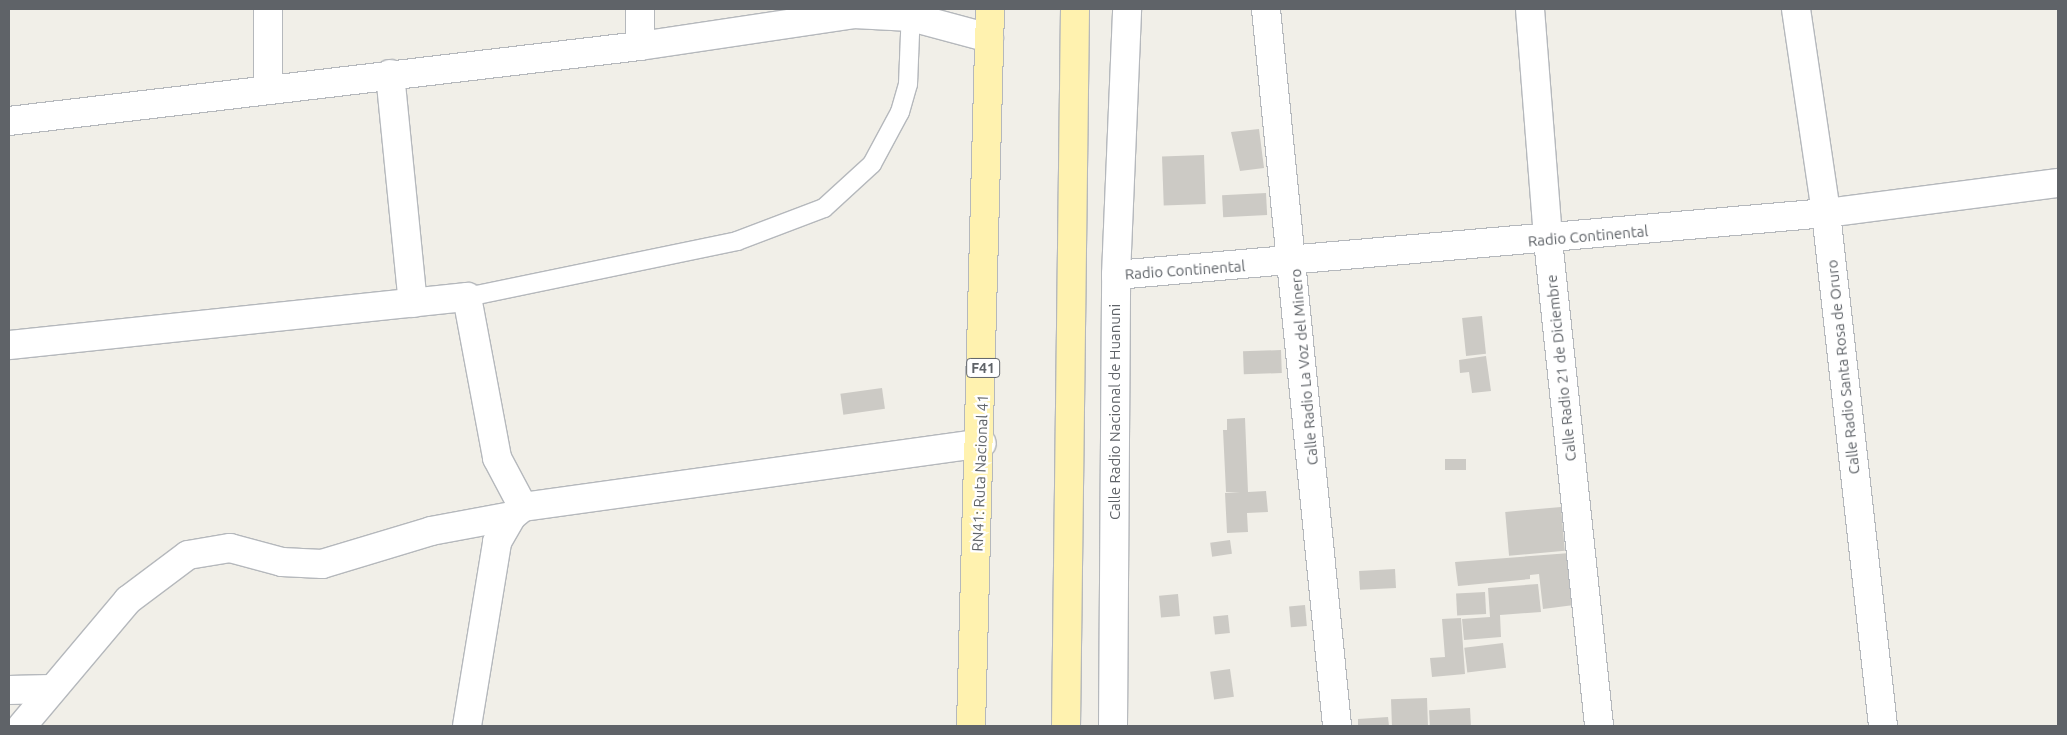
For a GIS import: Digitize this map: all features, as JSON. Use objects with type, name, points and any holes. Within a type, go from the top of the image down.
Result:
[{"type":"main road","name":"RN41: Ruta Nacional 41","points":[[971,726],[982,443],[990,9]]},
{"type":"main road","points":[[1066,726],[1076,9]]},
{"type":"street","points":[[268,9],[268,89]]},
{"type":"street","points":[[640,9],[640,46]]},
{"type":"street","name":"Calle Radio Nacional de Huanuni","points":[[1113,726],[1116,275],[1127,9]]},
{"type":"street","name":"Calle Radio La Voz del Minero","points":[[1266,9],[1294,263],[1337,726]]},
{"type":"street","name":"Calle Radio 21 de Diciembre","points":[[1530,9],[1548,240],[1598,726]]},
{"type":"street","name":"Calle Radio Santa Rosa de Oruro","points":[[1796,9],[1826,213],[1883,726]]},
{"type":"street","points":[[9,121],[390,74],[640,46],[854,14],[911,13],[989,38]]},
{"type":"street","points":[[390,74],[414,303]]},
{"type":"street","name":"Radio Continental","points":[[1116,275],[1294,263],[1826,213],[2058,183]]},
{"type":"street","points":[[9,345],[468,296],[496,458],[518,511]]},
{"type":"street","points":[[22,726],[51,689],[128,600],[151,580],[202,550],[230,548],[282,562],[322,564],[431,531],[518,511],[982,443]]},
{"type":"street","points":[[468,726],[497,542],[518,511]]},
{"type":"street","points":[[9,690],[51,689]]},
{"type":"lane","points":[[468,296],[737,241],[824,208],[858,180],[892,130],[908,84],[911,13]]},
{"type":"building","points":[[1259,129],[1264,168],[1240,171],[1231,132]]},
{"type":"building","points":[[1204,155],[1206,204],[1164,205],[1162,156]]},
{"type":"building","points":[[1266,193],[1267,215],[1223,217],[1222,195]]},
{"type":"building","points":[[1482,316],[1486,354],[1466,356],[1462,318]]},
{"type":"building","points":[[1281,350],[1282,373],[1244,374],[1243,351]]},
{"type":"building","points":[[1486,356],[1491,391],[1472,393],[1469,372],[1460,373],[1459,360]]},
{"type":"building","points":[[882,388],[885,409],[843,415],[840,394]]},
{"type":"building","points":[[1245,418],[1248,492],[1266,491],[1268,512],[1247,513],[1248,532],[1227,533],[1225,493],[1240,492],[1226,492],[1223,430],[1227,430],[1227,419]]},
{"type":"building","points":[[1445,459],[1466,459],[1466,470],[1445,470]]},
{"type":"building","points":[[1561,507],[1565,551],[1509,556],[1505,512]]},
{"type":"building","points":[[1230,540],[1232,554],[1212,557],[1210,543]]},
{"type":"building","points":[[1570,553],[1574,605],[1543,609],[1539,574],[1530,575],[1530,579],[1458,586],[1455,562]]},
{"type":"building","points":[[1395,569],[1396,588],[1360,590],[1359,571]]},
{"type":"building","points":[[1538,584],[1541,612],[1500,615],[1501,637],[1464,640],[1462,619],[1490,617],[1488,588]]},
{"type":"building","points":[[1485,592],[1486,614],[1457,615],[1456,594]]},
{"type":"building","points":[[1178,594],[1180,616],[1161,618],[1159,596]]},
{"type":"building","points":[[1305,605],[1307,626],[1291,627],[1289,606]]},
{"type":"building","points":[[1228,615],[1230,633],[1215,634],[1213,617]]},
{"type":"building","points":[[1461,618],[1465,674],[1432,677],[1430,658],[1445,657],[1442,619]]},
{"type":"building","points":[[1503,643],[1506,668],[1467,673],[1464,648]]},
{"type":"building","points":[[1230,669],[1234,697],[1214,700],[1210,672]]},
{"type":"building","points":[[1427,698],[1428,726],[1392,726],[1391,699]]},
{"type":"building","points":[[1470,708],[1471,726],[1430,726],[1429,710]]},
{"type":"building","points":[[1388,717],[1389,726],[1358,726],[1358,719]]}]
